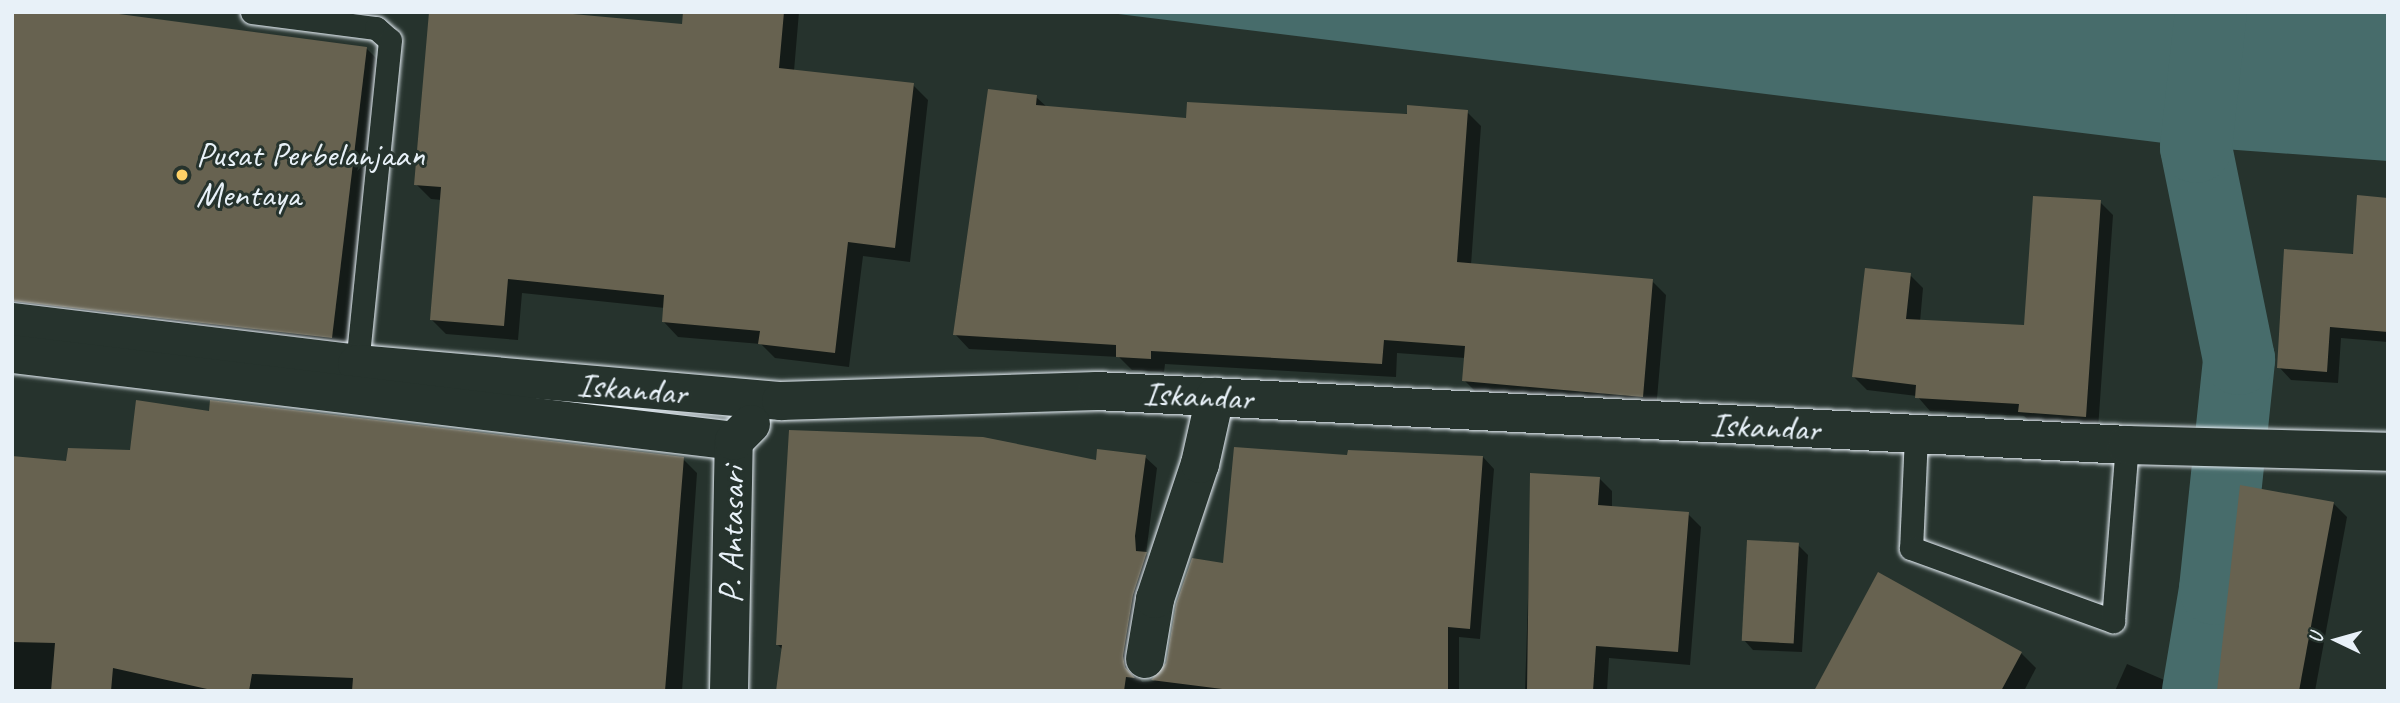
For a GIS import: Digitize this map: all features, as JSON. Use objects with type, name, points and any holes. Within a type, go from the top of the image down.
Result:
[{"type":"street","name":"Iskandar","points":[[12,322],[357,364],[781,401],[1097,391],[2166,447],[2388,452]]},
{"type":"street","name":"Iskandar","points":[[12,354],[734,440]]},
{"type":"street","points":[[1145,659],[1155,599],[1200,464],[1214,397]]},
{"type":"street","name":"P. Antasari","points":[[729,691],[734,440],[781,401]]},
{"type":"lane","points":[[252,12],[376,28],[390,40],[357,364]]},
{"type":"lane","points":[[1916,435],[1911,548],[2113,621],[2127,445]]},
{"type":"water","points":[[1102,12],[2388,12],[2388,161],[2196,147]]},
{"type":"building","name":"Pusat Perbelanjaan Mentaya","points":[[12,12],[104,12],[367,47],[332,338],[12,301]]},
{"type":"building","points":[[429,12],[551,12],[682,24],[683,12],[784,12],[779,68],[914,83],[895,248],[848,242],[835,353],[758,344],[760,331],[662,322],[664,295],[508,279],[504,326],[430,320],[441,187],[414,185]]},
{"type":"building","points":[[988,89],[1037,95],[1036,105],[1186,118],[1187,102],[1407,114],[1407,105],[1468,110],[1457,262],[1653,279],[1643,397],[1462,381],[1465,346],[1384,340],[1382,364],[1151,351],[1151,359],[1116,357],[1116,345],[953,335]]},
{"type":"building","points":[[2357,195],[2388,198],[2388,332],[2330,327],[2327,372],[2277,368],[2284,249],[2353,254]]},
{"type":"building","points":[[2033,196],[2101,200],[2086,417],[2018,412],[2019,404],[1915,398],[1916,385],[1852,377],[1865,268],[1911,273],[1906,319],[2024,325]]},
{"type":"building","points":[[136,400],[209,411],[210,400],[684,457],[665,691],[352,691],[353,678],[252,674],[249,691],[216,691],[113,668],[111,691],[51,691],[55,643],[12,642],[12,456],[66,461],[68,448],[130,450]]},
{"type":"building","points":[[789,430],[983,437],[1096,460],[1097,449],[1146,455],[1135,536],[1136,551],[1147,552],[1133,595],[1123,656],[1125,667],[1135,678],[1126,677],[1124,691],[776,691],[782,645],[776,645]]},
{"type":"building","points":[[1234,447],[1347,455],[1348,450],[1483,456],[1470,629],[1448,627],[1448,691],[1238,691],[1151,680],[1166,663],[1176,604],[1192,558],[1223,563]]},
{"type":"building","points":[[1530,473],[1600,477],[1598,505],[1689,512],[1678,652],[1596,646],[1593,691],[1527,691]]},
{"type":"building","points":[[2240,485],[2334,502],[2299,691],[2217,691]]},
{"type":"building","points":[[1747,540],[1799,543],[1794,644],[1742,641]]},
{"type":"building","points":[[1878,572],[2022,652],[2001,691],[1814,691]]},
{"type":"waterway","points":[[2198,691],[2215,589],[2239,359],[2196,147],[2211,12]]},
{"type":"place","name":"Pusat Perbelanjaan Mentaya","points":[[182,175]]}]
